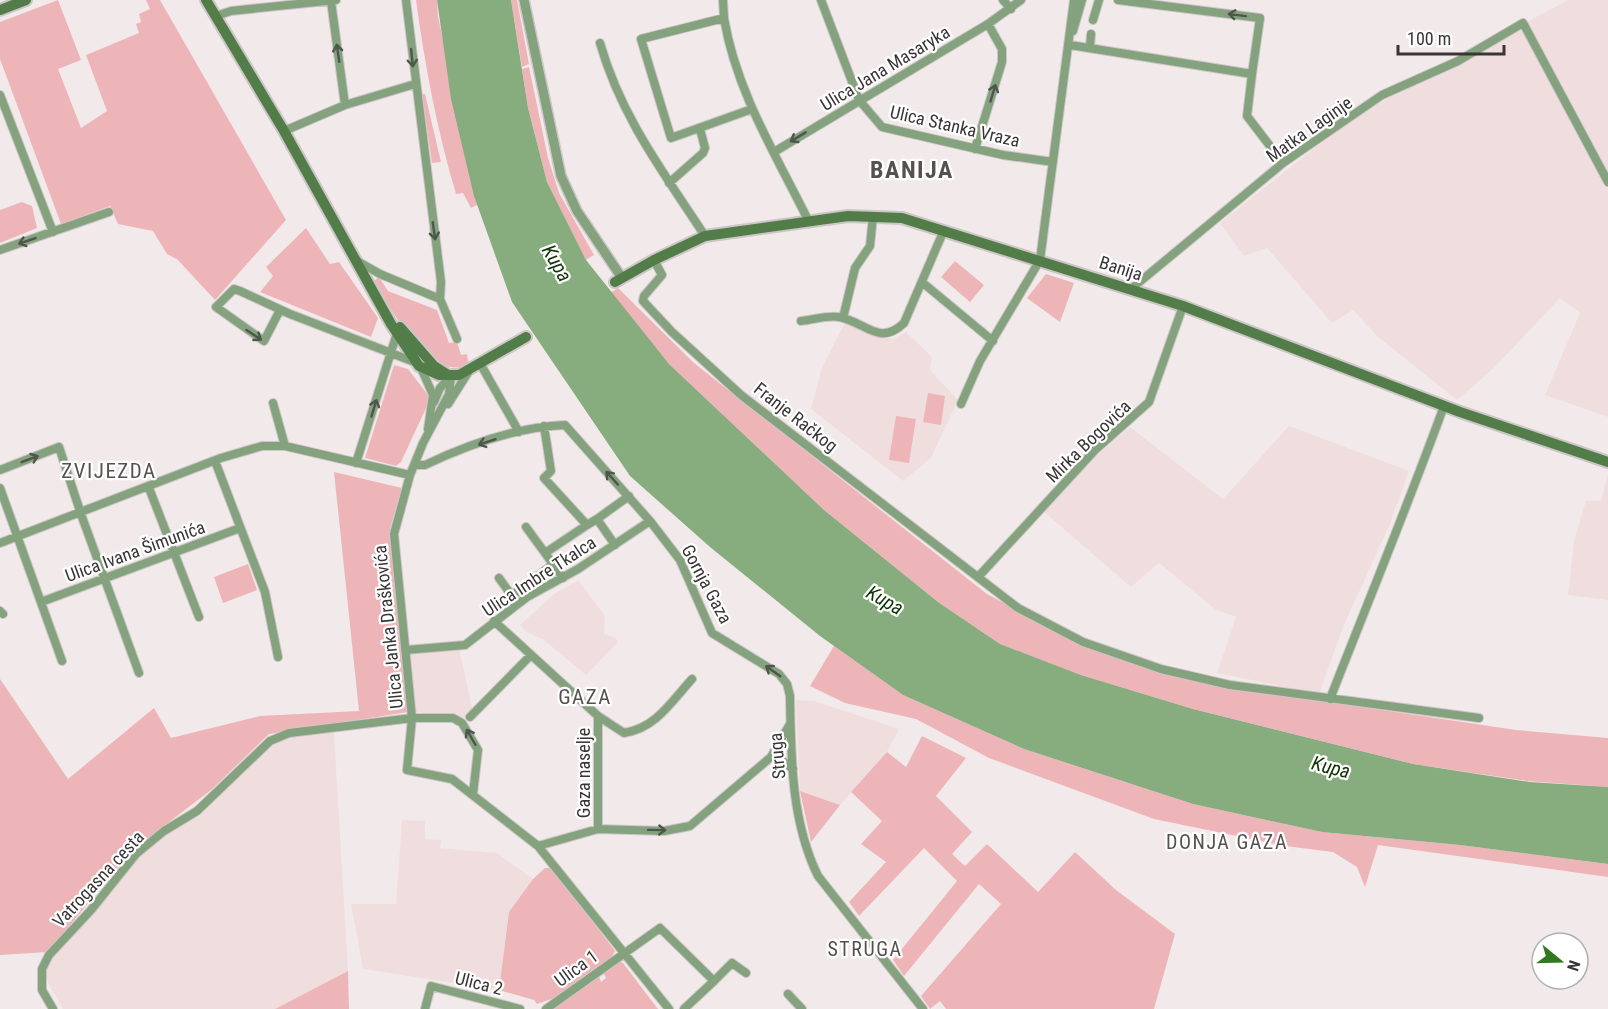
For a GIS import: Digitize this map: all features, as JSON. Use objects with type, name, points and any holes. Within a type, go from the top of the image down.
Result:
[{"type":"main road","points":[[0,10],[26,0]]},
{"type":"main road","points":[[208,2],[285,131],[387,314],[419,365],[433,374],[469,371],[526,337]]},
{"type":"main road","name":"Banija","points":[[619,280],[654,260],[705,236],[808,220],[873,216],[902,218],[1183,306],[1444,406],[1608,462]]},
{"type":"main road","points":[[398,329],[446,374]]},
{"type":"street","points":[[331,0],[345,105]]},
{"type":"street","points":[[216,16],[260,4],[336,0]]},
{"type":"street","points":[[406,0],[441,288],[440,299],[457,339]]},
{"type":"street","points":[[524,0],[561,176],[577,211],[619,280]]},
{"type":"street","points":[[723,0],[724,18],[740,81],[808,220]]},
{"type":"street","name":"Ulica Stanka Vraza","points":[[821,0],[859,100],[882,127],[975,149],[1053,162]]},
{"type":"street","points":[[1003,0],[1011,9]]},
{"type":"street","name":"Ulica Jana Masaryka","points":[[774,152],[988,24],[1021,0]]},
{"type":"street","points":[[961,404],[980,362],[1040,260],[1070,45],[1074,0]]},
{"type":"street","points":[[1071,36],[1082,0]]},
{"type":"street","points":[[1093,20],[1099,0]]},
{"type":"street","points":[[1118,0],[1260,18],[1247,116],[1283,163]]},
{"type":"street","points":[[724,18],[641,39],[671,138],[752,109]]},
{"type":"street","name":"Matka Laginje","points":[[1131,289],[1283,163],[1383,95],[1458,61],[1523,22],[1608,182]]},
{"type":"street","points":[[975,149],[1002,62],[1002,50],[988,24]]},
{"type":"street","points":[[1090,46],[1091,34]]},
{"type":"street","points":[[600,43],[615,87],[648,154],[705,236]]},
{"type":"street","points":[[1070,45],[1090,46],[1252,74]]},
{"type":"street","points":[[285,131],[345,105],[415,84]]},
{"type":"street","points":[[0,95],[3,113],[53,232]]},
{"type":"street","points":[[669,183],[703,153],[705,148],[700,129]]},
{"type":"street","points":[[0,250],[109,212]]},
{"type":"street","points":[[843,318],[855,268],[870,246],[873,216]]},
{"type":"street","points":[[801,321],[843,318],[878,333],[888,334],[897,331],[904,323],[923,283],[944,230]]},
{"type":"street","points":[[356,260],[380,274],[440,299]]},
{"type":"street","name":"Franje Račkog","points":[[654,260],[662,275],[644,296],[643,301],[672,332],[741,394],[979,576]]},
{"type":"street","points":[[369,283],[380,274]]},
{"type":"street","points":[[923,283],[993,341]]},
{"type":"street","points":[[431,295],[441,288]]},
{"type":"street","points":[[280,310],[264,341],[216,307],[234,289],[280,310],[419,365],[432,392],[434,404]]},
{"type":"street","name":"Mirka Bogovića","points":[[979,576],[1095,450],[1149,402],[1183,306]]},
{"type":"street","points":[[356,463],[398,329]]},
{"type":"street","points":[[481,365],[519,432]]},
{"type":"street","points":[[428,432],[469,371]]},
{"type":"street","points":[[428,432],[434,404],[446,374]]},
{"type":"street","points":[[441,411],[451,387],[446,374]]},
{"type":"street","points":[[273,403],[285,446]]},
{"type":"street","points":[[1330,699],[1379,571],[1401,524],[1444,406]]},
{"type":"street","name":"Gornja Gaza","points":[[544,426],[565,425],[650,521],[680,560],[712,633],[779,674],[787,684],[790,696],[790,723]]},
{"type":"street","points":[[414,465],[425,465],[449,454],[544,426],[551,471],[544,478],[587,525]]},
{"type":"street","name":"Ulica Janka Draškovića","points":[[428,432],[410,475],[394,534],[412,718],[407,770],[452,779],[473,794]]},
{"type":"street","points":[[0,543],[149,488],[247,448],[285,446],[410,475]]},
{"type":"street","points":[[0,470],[59,447],[139,673]]},
{"type":"street","points":[[215,461],[265,592],[278,657]]},
{"type":"street","points":[[0,488],[3,504],[18,536],[62,661]]},
{"type":"street","points":[[149,488],[199,616]]},
{"type":"street","points":[[545,554],[629,496]]},
{"type":"street","points":[[597,519],[615,545]]},
{"type":"street","name":"Ulica Imbre Tkalca","points":[[406,650],[465,645],[518,604],[563,578],[650,521]]},
{"type":"street","points":[[526,527],[563,578]]},
{"type":"street","name":"Ulica Ivana Šimunića","points":[[41,602],[240,528]]},
{"type":"street","points":[[512,596],[552,565]]},
{"type":"street","points":[[979,576],[1018,608],[1083,642],[1161,669],[1230,685],[1479,718]]},
{"type":"street","points":[[499,578],[518,604]]},
{"type":"street","name":"Gaza naselje","points":[[494,621],[598,716],[624,733],[639,731],[653,724],[692,679]]},
{"type":"street","points":[[470,717],[531,655]]},
{"type":"street","name":"Vatrogasna cesta","points":[[53,1009],[42,990],[42,969],[49,955],[91,910],[136,854],[165,831],[197,811],[223,789],[262,747],[290,733],[412,718],[439,716],[453,718],[462,723],[478,750],[473,794]]},
{"type":"street","name":"Gaza naselje","points":[[598,716],[598,830]]},
{"type":"street","name":"Struga","points":[[538,846],[598,830],[664,831],[690,826],[771,757],[790,723]]},
{"type":"street","name":"Struga","points":[[790,723],[801,837],[818,876],[923,1009]]},
{"type":"street","points":[[771,757],[779,758],[793,770]]},
{"type":"street","points":[[473,794],[538,846],[669,1009]]},
{"type":"street","name":"Ulica 1","points":[[546,1009],[660,928],[714,981]]},
{"type":"street","points":[[684,1009],[732,963],[746,973]]},
{"type":"street","name":"Ulica 2","points":[[425,1009],[431,986],[520,1009]]},
{"type":"street","points":[[788,994],[802,1009]]},
{"type":"shaded area","points":[[58,0],[81,60],[58,69],[81,128],[107,111],[86,55],[139,33],[136,24],[141,22],[139,14],[150,9],[146,0],[160,0],[286,220],[215,300],[177,259],[167,254],[153,231],[118,224],[110,206],[61,224],[0,59],[0,22]]},
{"type":"shaded area","points":[[416,0],[437,0],[438,16],[477,205],[471,208],[463,193],[456,194],[449,170],[432,98]]},
{"type":"shaded area","points":[[511,0],[517,0],[529,64],[522,67]]},
{"type":"shaded area","points":[[1568,0],[1608,0],[1608,417],[1545,395],[1580,313],[1560,298],[1493,369],[1457,400],[1377,336],[1353,310],[1332,323],[1267,248],[1244,256],[1220,223],[1340,128],[1404,88]]},
{"type":"shaded area","points":[[529,67],[548,158],[559,193],[594,255],[586,260],[547,182],[528,108],[522,69]]},
{"type":"shaded area","points":[[422,94],[425,94],[441,162],[432,163]]},
{"type":"shaded area","points":[[22,202],[32,206],[37,228],[0,243],[0,210]]},
{"type":"shaded area","points":[[306,228],[330,264],[339,262],[378,318],[371,337],[260,292],[273,276],[266,267]]},
{"type":"shaded area","points":[[955,261],[984,285],[970,302],[941,277]]},
{"type":"shaded area","points":[[1046,274],[1074,283],[1060,322],[1027,298]]},
{"type":"shaded area","points":[[379,277],[388,291],[437,310],[449,343],[457,342],[461,355],[467,354],[469,366],[450,367],[428,355],[396,317],[374,281]]},
{"type":"shaded area","points":[[618,288],[694,363],[987,594],[1081,644],[1229,687],[1516,730],[1608,738],[1608,787],[1527,781],[1413,764],[1193,709],[1081,675],[1000,644],[938,602],[824,510],[669,364],[610,293]]},
{"type":"shaded area","points":[[845,323],[873,335],[893,339],[906,332],[932,357],[930,370],[958,400],[931,458],[903,481],[811,409],[822,367]]},
{"type":"shaded area","points":[[394,365],[408,369],[428,395],[427,406],[401,462],[396,466],[365,458]]},
{"type":"shaded area","points":[[928,393],[945,396],[941,425],[923,422]]},
{"type":"shaded area","points":[[896,416],[916,419],[909,463],[889,460]]},
{"type":"shaded area","points":[[1289,426],[1409,471],[1390,524],[1343,627],[1319,694],[1217,673],[1236,617],[1216,610],[1159,563],[1131,587],[1044,512],[1098,455],[1130,427],[1223,499]]},
{"type":"shaded area","points":[[334,472],[402,488],[390,529],[408,712],[269,734],[211,790],[131,851],[48,952],[0,955],[0,679],[68,779],[154,708],[171,738],[260,716],[359,711]]},
{"type":"shaded area","points":[[1608,474],[1608,600],[1568,595],[1574,541],[1586,501],[1601,501]]},
{"type":"shaded area","points":[[248,564],[257,590],[223,603],[214,577]]},
{"type":"shaded area","points":[[578,580],[605,616],[604,634],[616,638],[618,642],[586,675],[544,640],[527,632],[520,625],[554,594]]},
{"type":"shaded area","points":[[834,646],[903,695],[1024,749],[1193,804],[1322,832],[1460,845],[1608,864],[1608,877],[1378,845],[1365,887],[1357,867],[1333,852],[1285,846],[1154,819],[989,758],[916,719],[845,703],[810,686]]},
{"type":"shaded area","points":[[459,648],[473,712],[465,718],[416,712],[409,655]]},
{"type":"shaded area","points":[[796,700],[814,701],[899,729],[887,752],[840,805],[800,791]]},
{"type":"shaded area","points":[[334,732],[348,971],[275,1009],[63,1009],[48,983],[45,969],[52,956],[138,855],[270,743],[291,735]]},
{"type":"shaded area","points":[[922,736],[966,758],[936,796],[972,832],[952,854],[965,866],[987,844],[1038,892],[1075,852],[1116,890],[1175,934],[1154,1009],[946,1009],[940,1001],[930,1009],[921,996],[1001,904],[979,884],[904,976],[893,960],[957,881],[924,848],[859,916],[849,902],[886,862],[861,844],[882,821],[851,792],[887,752],[906,767]]},
{"type":"shaded area","points":[[800,791],[840,805],[811,842]]},
{"type":"shaded area","points":[[402,820],[425,821],[425,839],[441,840],[440,848],[497,853],[533,879],[509,912],[499,990],[363,969],[351,904],[396,904]]},
{"type":"shaded area","points":[[545,868],[552,868],[615,951],[611,958],[557,997],[537,1004],[534,1000],[499,990],[509,912],[533,879]]},
{"type":"shaded area","points":[[619,961],[623,963],[658,1009],[551,1009],[599,976],[601,982],[606,978],[603,972]]},
{"type":"shaded area","points":[[348,971],[349,1009],[275,1009]]},
{"type":"water","name":"Kupa","points":[[437,0],[511,0],[528,108],[547,182],[586,260],[669,364],[824,510],[938,602],[1000,644],[1081,675],[1193,709],[1413,764],[1530,782],[1608,787],[1608,864],[1460,845],[1322,832],[1193,804],[1024,749],[903,695],[820,636],[710,547],[630,476],[512,302],[474,196],[451,99]]},
{"type":"district","name":"BANIJA","points":[[912,170]]},
{"type":"district","name":"ZVIJEZDA","points":[[109,471]]},
{"type":"district","name":"GAZA","points":[[585,697]]},
{"type":"district","name":"DONJA GAZA","points":[[1227,842]]},
{"type":"district","name":"STRUGA","points":[[865,949]]}]
